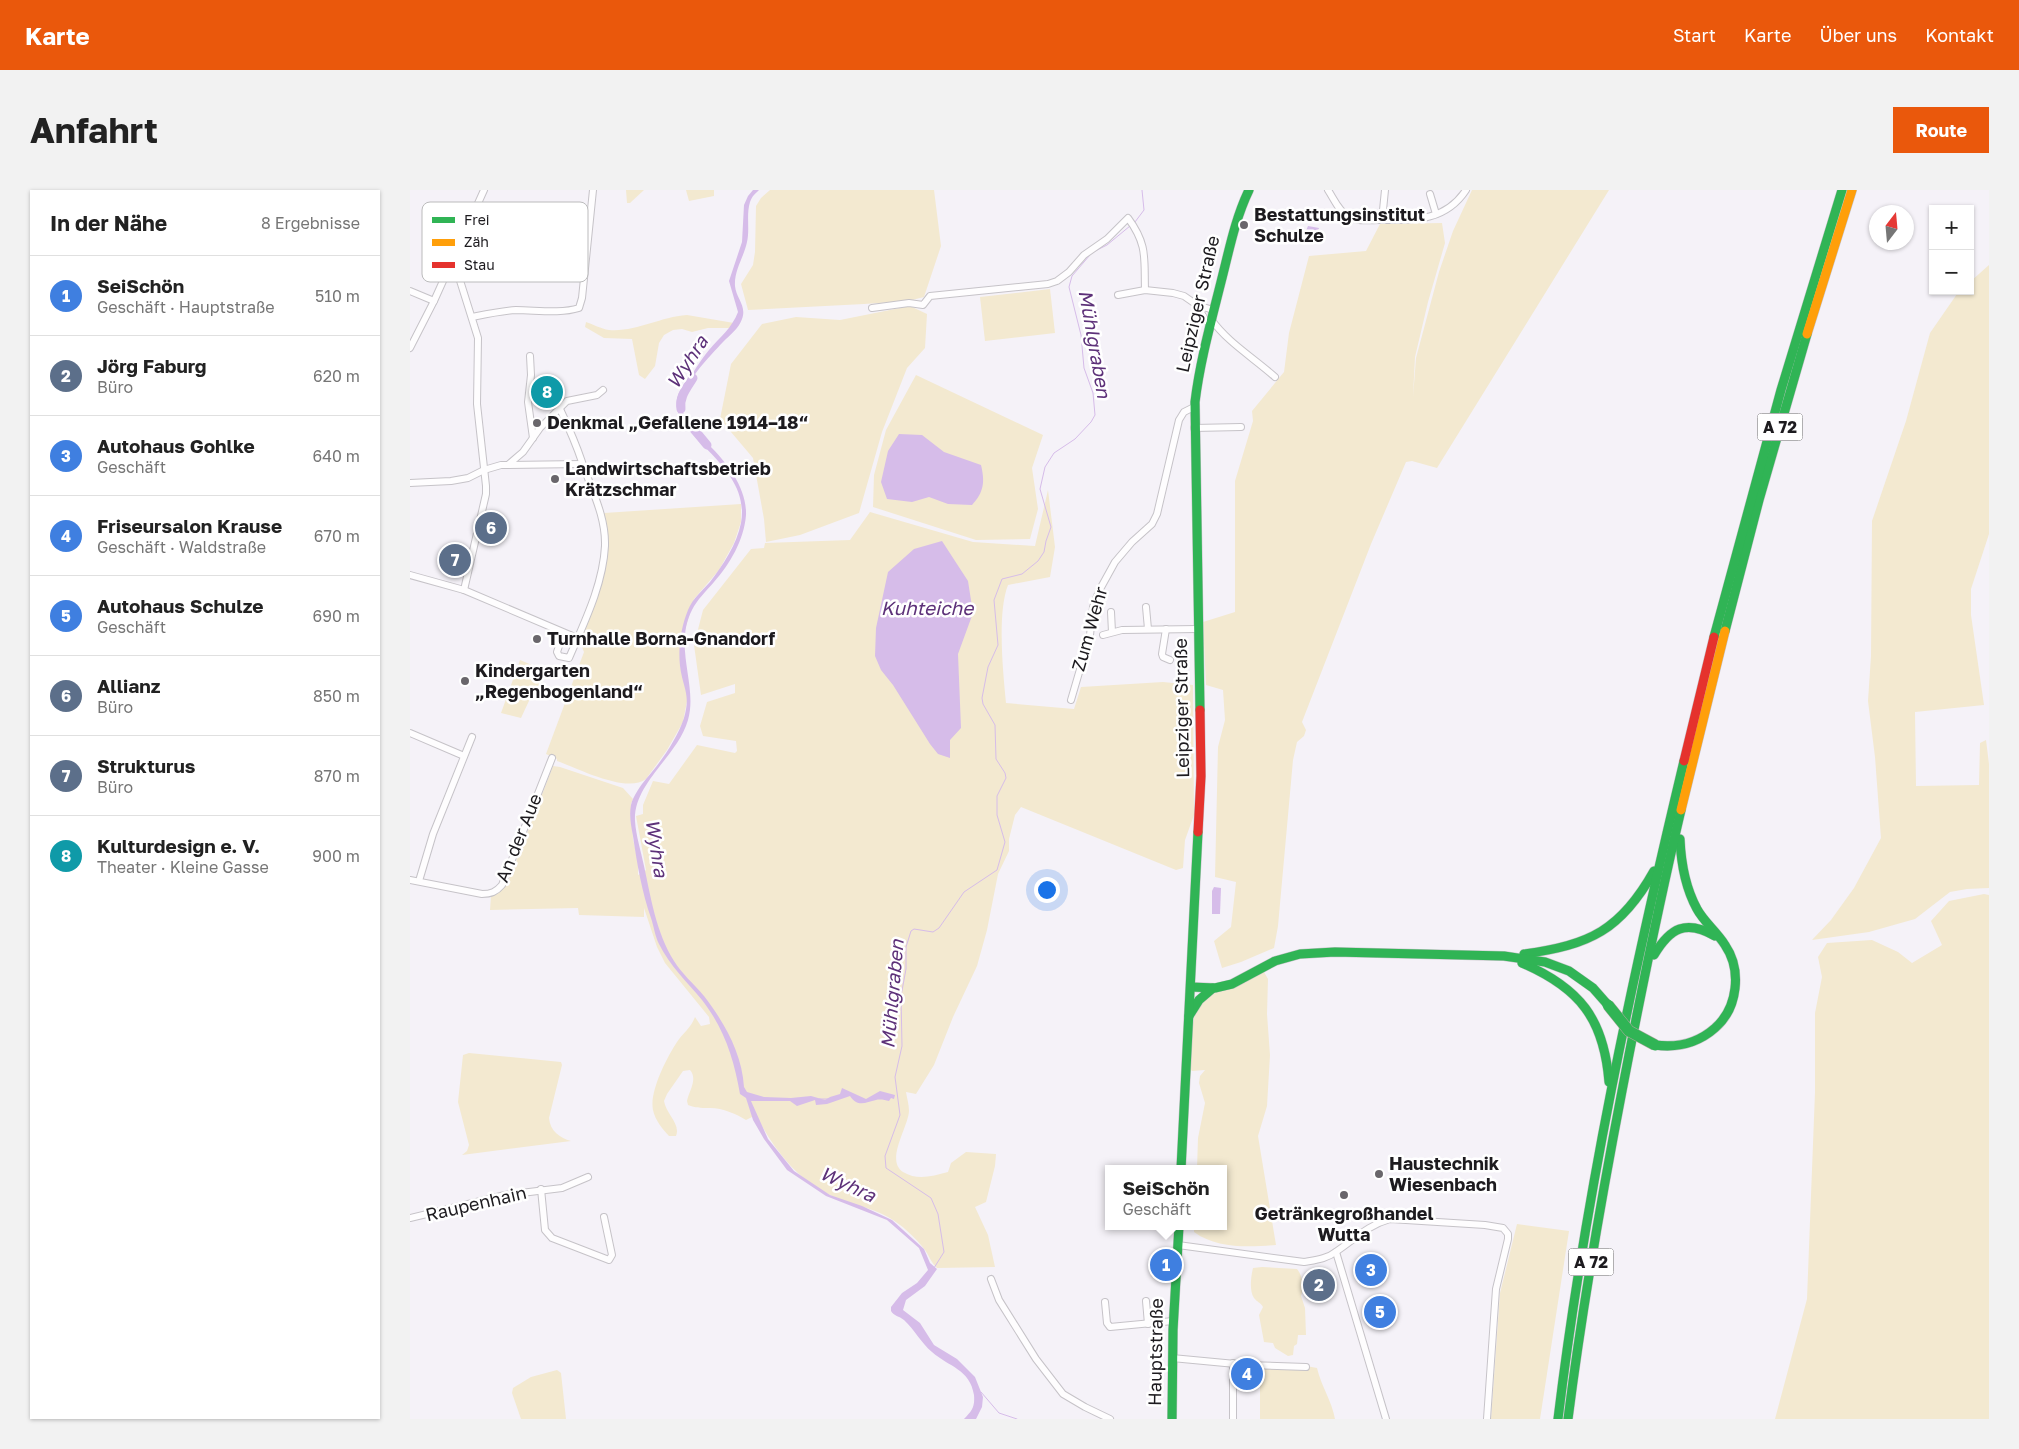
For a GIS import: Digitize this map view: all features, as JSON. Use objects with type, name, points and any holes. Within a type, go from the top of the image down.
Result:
[{"type":"main road","name":"Leipziger Straße","points":[[1181,1165],[1201,776],[1194,407],[1200,362],[1210,318],[1236,222],[1249,190]]},
{"type":"main road","name":"A 72","points":[[1558,1419],[1587,1228],[1610,1104],[1661,858],[1695,709],[1792,350],[1842,190]]},
{"type":"main road","name":"A 72","points":[[1568,1419],[1604,1188],[1646,973],[1683,805],[1716,667],[1763,489],[1797,368],[1852,190]]},
{"type":"main road","points":[[1189,1016],[1196,1001],[1202,994],[1215,988],[1232,984],[1275,961],[1300,954],[1335,952],[1504,956],[1545,962],[1570,971],[1592,988],[1629,1031],[1655,1045],[1684,1046],[1701,1039],[1718,1027],[1729,1012],[1735,992],[1736,972],[1729,952],[1722,940],[1697,910],[1683,876],[1680,840],[1683,805]]},
{"type":"main road","points":[[1504,956],[1554,951],[1588,940],[1615,923],[1638,899],[1661,858]]},
{"type":"main road","points":[[1646,973],[1661,941],[1677,929],[1689,926],[1700,928],[1722,940]]},
{"type":"main road","points":[[1504,956],[1536,968],[1564,984],[1577,996],[1589,1012],[1599,1030],[1606,1052],[1609,1070],[1610,1104]]},
{"type":"main road","points":[[1191,987],[1215,988]]},
{"type":"main road","name":"Hauptstraße","points":[[1172,1419],[1173,1321],[1179,1230]]},
{"type":"street","points":[[478,202],[484,190]]},
{"type":"street","points":[[588,233],[592,190]]},
{"type":"street","points":[[1382,220],[1385,190]]},
{"type":"street","points":[[1329,191],[1339,208],[1350,218],[1415,220],[1436,214],[1456,203],[1466,190]]},
{"type":"street","points":[[1430,194],[1436,214]]},
{"type":"street","points":[[872,308],[909,302],[923,305],[930,296],[1048,284],[1057,281],[1069,272],[1084,255],[1107,239],[1128,218],[1139,233],[1142,242],[1145,290]]},
{"type":"street","points":[[410,348],[442,282]]},
{"type":"street","points":[[461,282],[478,338],[477,404],[486,494],[464,590]]},
{"type":"street","points":[[472,317],[514,310],[570,310],[579,308],[583,282]]},
{"type":"street","points":[[1118,295],[1145,290],[1184,296],[1197,305],[1216,327],[1248,356],[1275,377]]},
{"type":"street","points":[[410,291],[434,301]]},
{"type":"street","points":[[1197,305],[1210,318]]},
{"type":"street","points":[[530,356],[531,375],[528,402],[532,438]]},
{"type":"street","points":[[509,464],[523,452],[532,438],[567,400],[597,395],[603,390]]},
{"type":"street","name":"Zum Wehr","points":[[1070,700],[1088,640],[1093,607],[1099,591],[1114,562],[1155,519],[1164,492],[1179,420],[1184,412],[1194,407]]},
{"type":"street","points":[[560,409],[602,516],[605,547],[603,564],[596,590],[569,658],[560,656],[557,652],[562,637],[570,635]]},
{"type":"street","points":[[1194,428],[1241,428]]},
{"type":"street","points":[[410,483],[451,481],[468,478],[484,470],[509,464],[541,466],[582,464]]},
{"type":"street","points":[[410,575],[464,590],[577,638]]},
{"type":"street","points":[[1146,607],[1148,629]]},
{"type":"street","points":[[1111,612],[1112,632]]},
{"type":"street","points":[[1103,635],[1112,632],[1148,629],[1198,629]]},
{"type":"street","points":[[1166,629],[1162,654],[1163,657],[1170,660]]},
{"type":"street","points":[[410,733],[464,756]]},
{"type":"street","points":[[419,881],[433,834],[472,737]]},
{"type":"street","name":"An der Aue","points":[[410,880],[482,894],[490,894],[497,891],[502,885],[552,758]]},
{"type":"street","name":"Raupenhain","points":[[410,1218],[505,1195],[541,1189],[562,1188],[588,1177]]},
{"type":"street","name":"Raupenhain","points":[[541,1189],[545,1230],[552,1238],[609,1260],[612,1255],[604,1217]]},
{"type":"street","points":[[1178,1245],[1304,1262],[1323,1259],[1336,1252],[1377,1222],[1390,1219],[1496,1226],[1506,1230],[1508,1239],[1496,1289],[1487,1419]]},
{"type":"street","points":[[1336,1252],[1386,1419]]},
{"type":"street","points":[[991,1279],[999,1300],[1036,1358],[1063,1394],[1110,1419]]},
{"type":"street","points":[[1146,1301],[1148,1324]]},
{"type":"street","points":[[1105,1302],[1107,1323],[1110,1327],[1173,1321]]},
{"type":"street","points":[[1172,1358],[1306,1367]]},
{"type":"street","points":[[1233,1363],[1233,1419]]},
{"type":"shaded area","points":[[626,190],[644,190],[630,203],[627,203]]},
{"type":"shaded area","points":[[686,190],[714,190],[714,196],[689,201]]},
{"type":"shaded area","points":[[770,190],[934,190],[941,246],[924,297],[908,301],[748,310],[741,284],[753,265],[756,206],[761,198]]},
{"type":"shaded area","points":[[1472,190],[1609,190],[1437,468],[1412,461],[1406,462],[1371,544],[1302,722],[1306,730],[1304,736],[1297,742],[1293,760],[1278,926],[1274,948],[1222,968],[1214,941],[1231,927],[1236,882],[1215,877],[1218,747],[1225,720],[1223,690],[1206,685],[1203,622],[1235,612],[1235,481],[1253,421],[1252,411],[1284,372],[1289,333],[1309,256],[1366,251],[1380,224],[1442,223],[1445,243],[1415,357],[1413,397],[1416,358],[1439,272],[1453,231]]},
{"type":"shaded area","points":[[1989,265],[1989,534],[1971,589],[1971,615],[1984,705],[1915,712],[1916,786],[1979,785],[1980,743],[1986,740],[1989,764],[1989,888],[1950,892],[1915,919],[1869,932],[1812,940],[1831,920],[1854,888],[1881,838],[1875,757],[1868,701],[1871,656],[1872,521],[1906,421],[1930,333],[1956,295],[1974,295],[1974,278]]},
{"type":"shaded area","points":[[1050,289],[1055,333],[985,341],[980,297]]},
{"type":"shaded area","points":[[910,306],[927,314],[925,348],[907,368],[882,432],[859,513],[800,535],[766,542],[764,519],[753,458],[720,419],[731,364],[762,324],[796,317],[840,320]]},
{"type":"shaded area","points":[[687,315],[734,323],[730,328],[708,328],[692,332],[682,329],[673,330],[664,335],[659,343],[655,366],[645,379],[639,375],[632,339],[604,338],[585,327],[586,322],[609,330],[629,329],[667,318]]},
{"type":"shaded area","points":[[916,375],[1043,435],[1032,468],[1038,509],[1030,539],[976,540],[873,507],[874,475],[886,430]]},
{"type":"shaded area","points":[[1048,490],[1055,547],[1050,577],[1008,585],[1005,597],[1002,643],[1006,703],[1074,709],[1081,687],[1163,682],[1193,685],[1194,815],[1185,840],[1183,868],[1176,870],[1021,807],[1015,815],[1009,839],[1009,851],[998,874],[987,930],[977,966],[953,1017],[934,1065],[916,1094],[906,1092],[909,1111],[908,1118],[899,1143],[896,1160],[898,1167],[903,1172],[920,1177],[931,1176],[948,1172],[951,1163],[966,1152],[996,1154],[986,1202],[975,1207],[988,1235],[995,1267],[937,1268],[917,1241],[893,1220],[830,1195],[806,1180],[778,1151],[756,1115],[746,1120],[723,1110],[698,1108],[688,1105],[687,1101],[693,1081],[690,1070],[683,1071],[664,1101],[677,1127],[676,1136],[669,1136],[664,1131],[654,1114],[652,1103],[656,1085],[664,1065],[673,1048],[695,1017],[701,1026],[710,1024],[709,1017],[665,963],[657,947],[644,908],[644,917],[579,915],[578,908],[490,910],[491,896],[498,893],[507,880],[509,880],[553,766],[623,788],[633,799],[631,804],[633,839],[638,862],[638,875],[646,870],[636,816],[643,814],[643,805],[653,781],[669,784],[697,745],[735,753],[737,751],[736,741],[703,736],[700,726],[707,702],[735,693],[735,684],[701,695],[694,645],[703,610],[751,549],[764,548],[765,543],[850,540],[870,512],[973,542],[1035,546]]},
{"type":"shaded area","points":[[741,504],[741,522],[734,543],[719,570],[694,599],[680,647],[680,665],[688,696],[683,722],[667,750],[646,779],[638,783],[615,782],[589,774],[557,761],[557,759],[546,754],[584,652],[579,640],[607,544],[604,513]]},
{"type":"shaded area","points":[[520,660],[546,671],[542,683],[535,688],[521,718],[501,713]]},
{"type":"shaded area","points":[[1984,894],[1989,895],[1989,1419],[1775,1419],[1807,1299],[1815,1092],[1815,1013],[1822,977],[1818,957],[1827,943],[1872,940],[1898,952],[1912,963],[1942,945],[1931,921],[1949,901]]},
{"type":"shaded area","points":[[1264,972],[1268,979],[1267,1014],[1270,1055],[1267,1106],[1258,1136],[1276,1245],[1234,1246],[1203,1238],[1194,1232],[1194,1230],[1227,1230],[1227,1165],[1197,1165],[1198,1138],[1205,1103],[1199,1083],[1200,1076],[1205,1070],[1192,1071],[1190,1069],[1195,1013],[1204,998],[1223,988]]},
{"type":"shaded area","points":[[469,1053],[561,1062],[562,1065],[549,1118],[551,1127],[556,1133],[571,1141],[462,1155],[467,1151],[469,1145],[458,1102],[463,1055]]},
{"type":"shaded area","points":[[1517,1224],[1569,1231],[1540,1419],[1491,1419],[1500,1293]]},
{"type":"shaded area","points":[[1253,1268],[1297,1269],[1301,1275],[1303,1286],[1301,1296],[1305,1308],[1306,1335],[1298,1335],[1293,1355],[1288,1356],[1275,1348],[1273,1343],[1264,1342],[1259,1315],[1263,1307],[1252,1295],[1251,1288]]},
{"type":"shaded area","points":[[1301,1365],[1317,1368],[1335,1419],[1260,1419],[1260,1367]]},
{"type":"shaded area","points":[[557,1370],[561,1373],[566,1419],[521,1419],[512,1393],[513,1388],[531,1377]]},
{"type":"water","points":[[753,190],[759,190],[750,202],[747,242],[735,280],[736,290],[743,310],[741,322],[696,373],[682,401],[682,409],[686,420],[723,460],[735,477],[743,495],[746,515],[745,524],[731,559],[696,603],[687,624],[685,652],[690,693],[688,720],[675,746],[641,794],[636,807],[636,832],[658,927],[677,966],[704,996],[725,1027],[736,1050],[743,1074],[744,1087],[747,1092],[764,1097],[791,1098],[811,1096],[825,1100],[840,1094],[842,1088],[866,1099],[880,1091],[895,1095],[894,1099],[891,1098],[889,1101],[879,1100],[859,1103],[850,1096],[827,1104],[816,1105],[815,1100],[797,1106],[790,1101],[751,1101],[768,1139],[794,1171],[830,1195],[862,1206],[892,1220],[924,1249],[930,1263],[937,1269],[925,1286],[906,1300],[903,1310],[920,1323],[934,1345],[957,1359],[975,1377],[983,1397],[982,1407],[976,1419],[964,1419],[971,1411],[974,1403],[972,1386],[968,1379],[958,1369],[932,1352],[908,1324],[891,1311],[891,1307],[902,1293],[917,1283],[928,1270],[919,1248],[887,1220],[826,1196],[787,1170],[764,1139],[753,1120],[746,1098],[740,1094],[735,1068],[722,1033],[710,1011],[673,967],[659,944],[638,867],[630,820],[631,805],[640,787],[673,742],[684,718],[687,697],[679,652],[684,623],[692,602],[710,582],[729,554],[741,523],[741,502],[735,484],[723,467],[685,425],[678,412],[677,398],[683,386],[707,352],[729,328],[738,312],[729,281],[742,242],[744,205]]},
{"type":"water","points":[[1308,226],[1319,228],[1315,240],[1304,235]]},
{"type":"water","points":[[899,434],[922,435],[944,452],[981,465],[983,477],[981,491],[972,505],[948,504],[929,497],[912,502],[887,499],[881,482],[888,451]]},
{"type":"water","name":"Kuhteiche","points":[[942,541],[968,581],[973,613],[958,654],[961,728],[950,740],[950,758],[938,754],[930,744],[893,685],[881,670],[875,656],[876,628],[888,572],[914,549]]},
{"type":"water","points":[[1214,887],[1221,888],[1220,914],[1212,914],[1212,891]]},
{"type":"waterway","name":"Mühlgraben","points":[[1135,222],[1144,210],[1142,190]]},
{"type":"waterway","name":"Mühlgraben","points":[[1095,251],[1107,245],[1130,226]]},
{"type":"waterway","name":"Mühlgraben","points":[[934,1268],[944,1252],[938,1214],[931,1198],[886,1168],[885,1156],[900,1115],[895,1077],[902,1046],[901,996],[906,969],[906,947],[911,931],[914,929],[933,932],[939,928],[964,892],[997,870],[1005,842],[997,815],[997,796],[1006,778],[996,759],[995,725],[983,704],[982,698],[988,667],[998,645],[994,600],[1002,579],[1022,574],[1038,561],[1044,552],[1051,527],[1040,489],[1045,467],[1054,453],[1075,439],[1095,415],[1093,393],[1084,368],[1081,335],[1069,287],[1072,276],[1090,255]]},
{"type":"waterway","name":"Wyhra","points":[[681,409],[682,397],[693,378]]},
{"type":"waterway","name":"Wyhra","points":[[688,422],[707,445]]},
{"type":"waterway","name":"Mühlgraben","points":[[819,1099],[828,1099]]},
{"type":"waterway","name":"Mühlgraben","points":[[981,1392],[999,1413],[1017,1419]]},
{"type":"traffic: fast","points":[[1200,710],[1195,402],[1206,342],[1230,247],[1236,224],[1249,190]]},
{"type":"traffic: fast","points":[[1714,637],[1781,390],[1842,190]]},
{"type":"traffic: fast","points":[[1725,631],[1759,500],[1807,334]]},
{"type":"traffic: fast","points":[[1558,1419],[1569,1336],[1596,1170],[1628,1006],[1684,761]]},
{"type":"traffic: fast","points":[[1568,1419],[1599,1214],[1614,1132],[1650,950],[1681,810]]},
{"type":"traffic: fast","points":[[1181,1165],[1198,832]]},
{"type":"traffic: fast","points":[[1655,1045],[1679,1045],[1694,1041],[1708,1033],[1723,1020],[1733,1000],[1735,988],[1734,966],[1730,955],[1722,940],[1700,914],[1689,892],[1681,857],[1680,839]]},
{"type":"traffic: fast","points":[[1524,954],[1568,946],[1601,931],[1616,921],[1629,908],[1654,871]]},
{"type":"traffic: fast","points":[[1654,955],[1666,938],[1680,929],[1687,927],[1695,928],[1715,936]]},
{"type":"traffic: fast","points":[[1191,987],[1215,988],[1232,984],[1275,961],[1300,954],[1335,952],[1504,956],[1545,962],[1569,971],[1593,988],[1608,1005]]},
{"type":"traffic: fast","points":[[1522,963],[1559,983],[1574,995],[1585,1008],[1595,1023],[1601,1040],[1609,1082]]},
{"type":"traffic: fast","points":[[1189,1016],[1199,1000],[1213,988]]},
{"type":"traffic: fast","points":[[1608,1005],[1629,1031],[1655,1045]]},
{"type":"traffic: fast","points":[[1172,1419],[1173,1330],[1179,1230]]},
{"type":"traffic: slow","points":[[1807,334],[1852,190]]},
{"type":"traffic: slow","points":[[1681,810],[1725,631]]},
{"type":"traffic: jam","points":[[1684,761],[1714,637]]},
{"type":"traffic: jam","points":[[1198,832],[1201,776],[1200,710]]},
{"type":"place","name":"Bestattungsinstitut Schulze","points":[[1244,225]]},
{"type":"place","name":"Kulturdesign e. V.","points":[[547,392]]},
{"type":"place","name":"Denkmal „Gefallene 1914–18“","points":[[537,423]]},
{"type":"place","name":"Landwirtschaftsbetrieb Krätzschmar","points":[[555,479]]},
{"type":"place","name":"Allianz","points":[[491,528]]},
{"type":"place","name":"Strukturus","points":[[455,560]]},
{"type":"place","name":"Turnhalle Borna-Gnandorf","points":[[537,639]]},
{"type":"place","name":"Kindergarten „Regenbogenland“","points":[[465,681]]},
{"type":"place","name":"Haustechnik Wiesenbach","points":[[1379,1174]]},
{"type":"place","name":"Getränkegroßhandel Wutta","points":[[1344,1195]]},
{"type":"place","name":"SeiSchön","points":[[1166,1265]]},
{"type":"place","name":"Autohaus Gohlke","points":[[1371,1270]]},
{"type":"place","name":"Jörg Faburg","points":[[1319,1285]]},
{"type":"place","name":"Autohaus Schulze","points":[[1380,1312]]},
{"type":"place","name":"Friseursalon Krause","points":[[1247,1374]]}]
